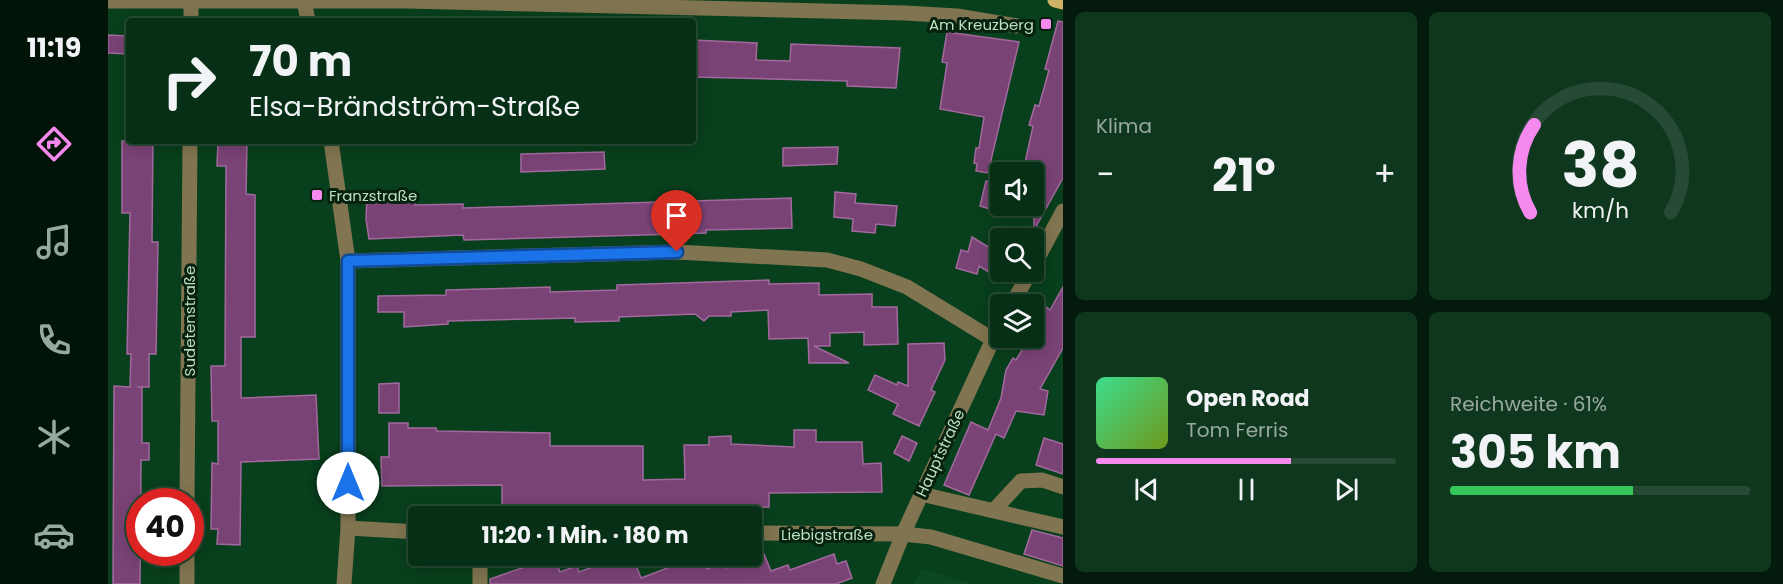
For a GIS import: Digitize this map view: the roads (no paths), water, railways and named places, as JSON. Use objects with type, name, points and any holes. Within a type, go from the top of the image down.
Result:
[{"type":"main road","points":[[1055,0],[1063,2]]},
{"type":"street","points":[[191,0],[191,18]]},
{"type":"street","points":[[304,0],[307,18]]},
{"type":"street","points":[[108,1],[407,1],[904,13],[957,16],[1017,27]]},
{"type":"street","name":"Sudetenstraße","points":[[187,488],[190,144]]},
{"type":"street","points":[[331,144],[348,261],[348,528],[344,584]]},
{"type":"street","points":[[1044,246],[1063,211]]},
{"type":"street","points":[[348,261],[677,252],[827,260],[861,269],[907,287],[990,338]]},
{"type":"street","name":"Hauptstraße","points":[[883,584],[903,534],[990,343]]},
{"type":"street","points":[[994,510],[1021,481],[1042,480],[1063,487]]},
{"type":"street","points":[[921,494],[1063,527]]},
{"type":"street","points":[[348,528],[408,531]]},
{"type":"street","name":"Liebigstraße","points":[[762,533],[903,534],[931,537],[1063,576]]},
{"type":"street","points":[[187,566],[187,584]]},
{"type":"street","points":[[480,566],[480,584]]},
{"type":"place","name":"Am Kreuzberg","points":[[1046,24]]},
{"type":"place","name":"Franzstraße","points":[[317,195]]}]
